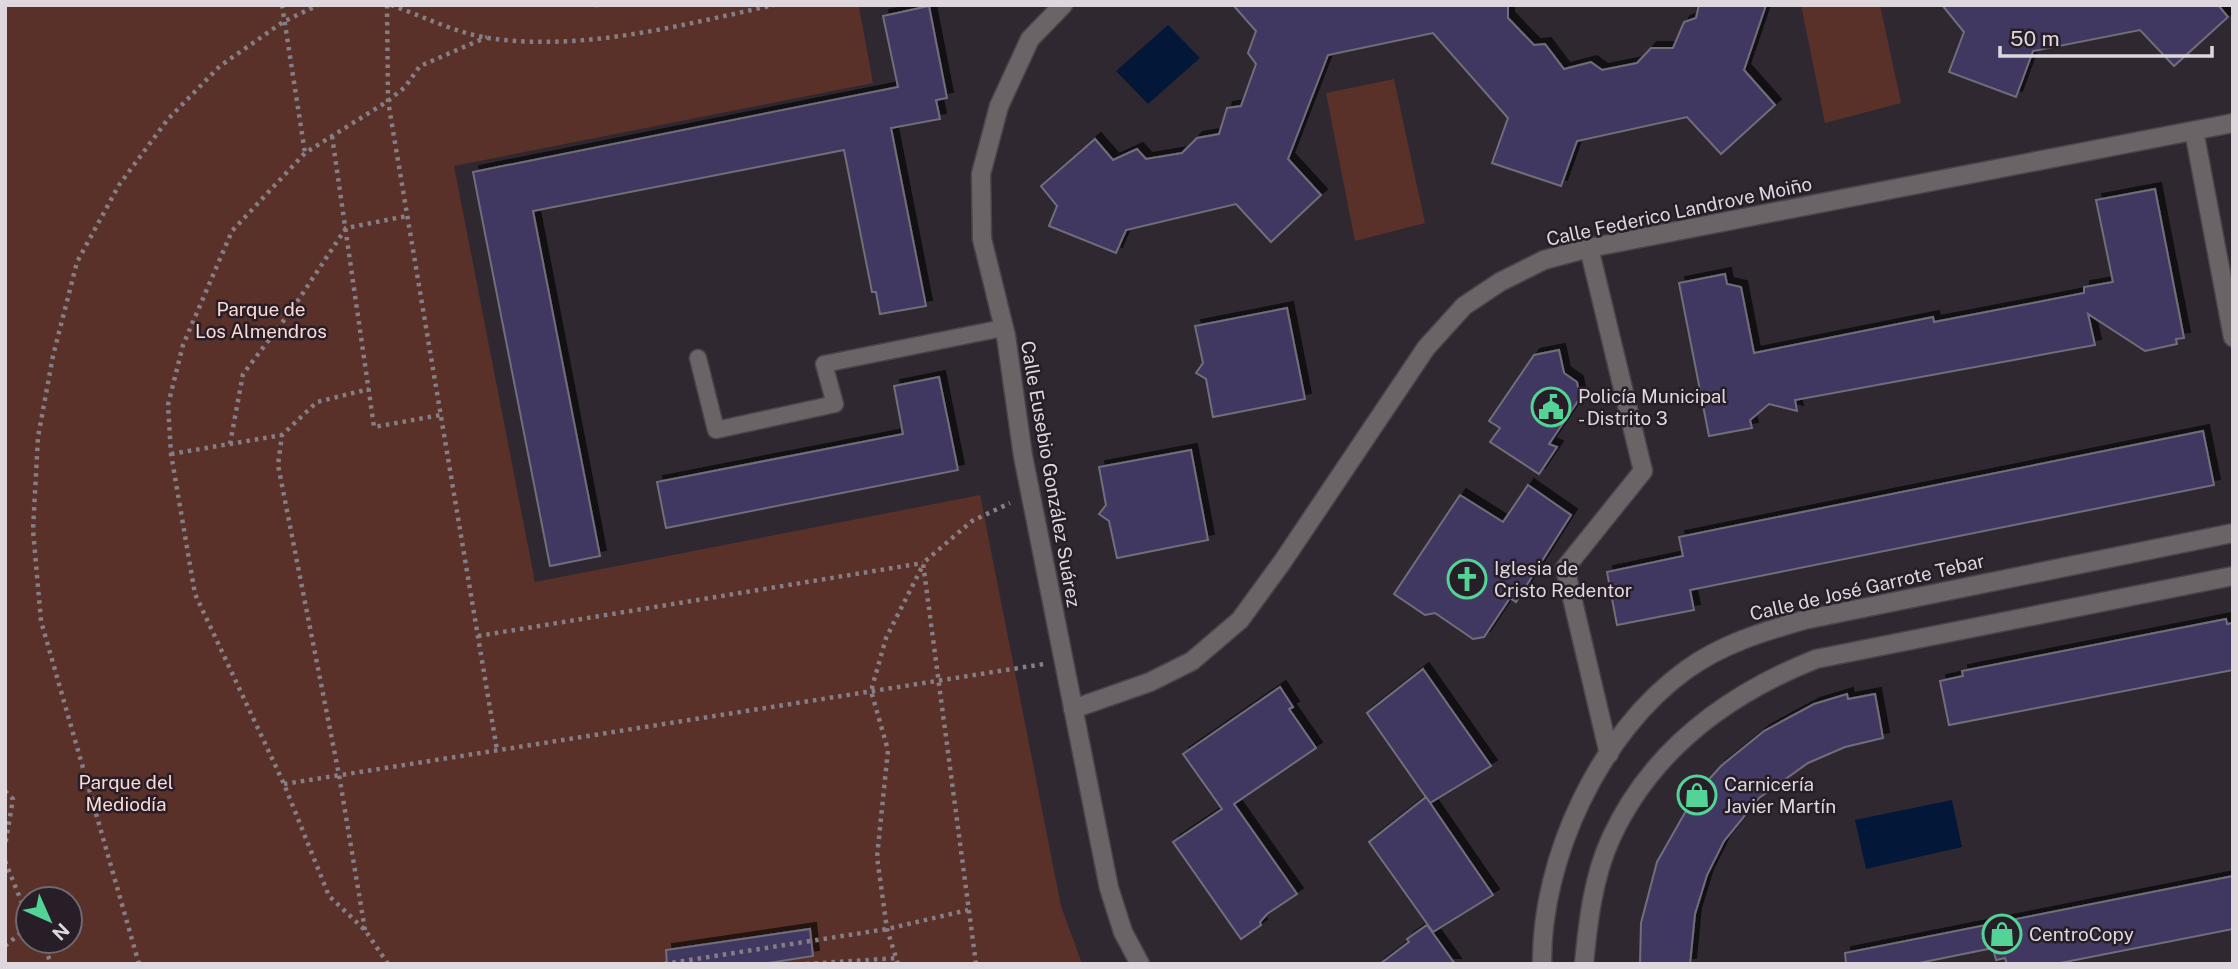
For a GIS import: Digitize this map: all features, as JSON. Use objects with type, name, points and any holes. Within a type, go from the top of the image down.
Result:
[{"type":"street","name":"Calle Eusebio González Suárez","points":[[1063,5],[1030,39],[999,106],[982,174],[982,239],[1003,328],[1030,492],[1109,888],[1123,932],[1140,964]]},
{"type":"street","name":"Calle Federico Landrove Moiño","points":[[1073,709],[1150,682],[1192,661],[1240,620],[1283,561],[1426,348],[1464,306],[1500,282],[1544,260],[1589,248],[2233,123]]},
{"type":"street","points":[[2194,131],[2233,337]]},
{"type":"street","points":[[1589,248],[1643,471],[1566,568],[1609,754]]},
{"type":"street","name":"Calle de José Garrote Tebar","points":[[1542,964],[1554,870],[1570,822],[1609,754],[1639,714],[1685,670],[1740,638],[1882,603],[2233,533]]},
{"type":"street","points":[[1584,964],[1594,889],[1610,838],[1633,800],[1670,750],[1724,704],[1769,678],[1816,659],[2233,576]]},
{"type":"lane","points":[[698,358],[716,430],[835,404],[824,365],[1003,328]]},
{"type":"path","points":[[282,5],[305,153]]},
{"type":"path","points":[[139,964],[41,621],[33,530],[38,438],[52,356],[77,261],[119,185],[168,119],[220,66],[283,22],[318,5]]},
{"type":"path","points":[[497,750],[388,101],[389,5],[487,37],[578,40],[656,31],[774,5]]},
{"type":"path","points":[[388,964],[365,930],[329,896],[284,784],[195,594],[171,454],[167,405],[183,345],[232,230],[305,153],[388,101],[405,87],[420,66],[487,37]]},
{"type":"path","points":[[332,136],[374,427],[441,415]]},
{"type":"path","points":[[230,444],[243,374],[291,311],[346,228],[407,216]]},
{"type":"path","points":[[171,454],[282,435],[317,402],[369,389]]},
{"type":"path","points":[[282,435],[278,465],[339,775],[365,930]]},
{"type":"path","points":[[898,961],[887,929],[877,858],[888,750],[871,691],[886,638],[923,563],[972,521],[1030,492]]},
{"type":"path","points":[[478,636],[923,563]]},
{"type":"path","points":[[923,563],[976,964]]},
{"type":"path","points":[[284,784],[1063,661]]},
{"type":"path","points":[[5,791],[13,799],[5,846]]},
{"type":"path","points":[[5,861],[15,885]]},
{"type":"path","points":[[664,964],[887,929],[968,910]]},
{"type":"path","points":[[806,964],[898,961]]},
{"type":"path","points":[[891,964],[898,961]]},
{"type":"green space","name":"Parque de Los Almendros","points":[[5,5],[866,5],[859,7],[873,83],[454,166],[535,582],[980,495],[1061,906],[1082,964],[5,964]]},
{"type":"green space","points":[[1801,5],[1880,5],[1901,103],[1825,123]]},
{"type":"green space","points":[[1394,79],[1425,223],[1355,241],[1326,93]]},
{"type":"water","points":[[1168,25],[1200,58],[1148,104],[1116,71]]},
{"type":"water","points":[[1952,800],[1962,847],[1866,869],[1855,820]]},
{"type":"building","points":[[1233,5],[1508,5],[1508,18],[1534,45],[1545,44],[1564,69],[1591,62],[1602,70],[1637,63],[1651,48],[1673,48],[1684,22],[1696,18],[1699,5],[1766,5],[1744,70],[1775,105],[1721,154],[1687,117],[1577,141],[1561,186],[1492,163],[1508,118],[1433,33],[1328,55],[1288,159],[1321,195],[1271,242],[1236,204],[1126,230],[1116,253],[1049,226],[1057,206],[1041,186],[1095,139],[1113,160],[1137,149],[1146,159],[1182,153],[1197,138],[1219,134],[1227,108],[1241,106],[1256,64],[1248,53],[1256,31]]},
{"type":"building","points":[[1942,5],[2218,5],[2228,17],[2174,66],[2140,30],[2033,51],[2016,97],[1949,72],[1964,32]]},
{"type":"building","points":[[929,6],[947,98],[936,100],[940,119],[891,128],[926,306],[880,314],[876,292],[872,292],[844,150],[533,211],[600,556],[550,566],[473,172],[898,87],[883,16]]},
{"type":"building","points":[[2155,189],[2184,338],[2176,339],[2177,344],[2145,351],[2088,314],[2095,345],[1795,400],[1797,411],[1769,404],[1750,420],[1752,428],[1709,436],[1679,283],[1725,274],[1727,284],[1741,287],[1754,353],[1933,317],[1934,322],[2084,293],[2084,287],[2113,282],[2096,200]]},
{"type":"building","points":[[1287,308],[1305,399],[1213,417],[1206,379],[1196,373],[1203,363],[1195,326]]},
{"type":"building","points":[[1559,350],[1564,373],[1577,382],[1580,398],[1549,444],[1557,447],[1539,474],[1490,442],[1500,428],[1489,421],[1534,355]]},
{"type":"building","points":[[939,377],[958,470],[666,528],[657,482],[903,434],[894,386]]},
{"type":"building","points":[[2203,431],[2214,485],[1690,590],[1694,610],[1617,625],[1607,572],[1683,556],[1679,537]]},
{"type":"building","points":[[1191,450],[1208,540],[1117,558],[1109,521],[1099,514],[1106,505],[1099,467]]},
{"type":"building","name":"Iglesia de Cristo Redentor","points":[[1528,485],[1571,515],[1516,602],[1510,598],[1484,637],[1473,639],[1435,613],[1425,615],[1394,594],[1460,495],[1503,522]]},
{"type":"building","points":[[2226,619],[2227,624],[2233,623],[2233,670],[1949,725],[1940,681],[1963,676],[1962,671]]},
{"type":"building","points":[[1423,669],[1491,766],[1430,803],[1367,713]]},
{"type":"building","points":[[1280,687],[1293,707],[1289,709],[1316,748],[1234,804],[1297,894],[1267,914],[1260,922],[1261,925],[1241,939],[1173,842],[1222,809],[1183,754]]},
{"type":"building","points":[[1847,694],[1848,699],[1875,694],[1883,738],[1845,747],[1808,763],[1759,798],[1724,841],[1707,875],[1695,914],[1690,964],[1640,964],[1641,923],[1657,862],[1695,795],[1721,766],[1764,731],[1814,704]]},
{"type":"building","points":[[1426,797],[1493,895],[1433,932],[1369,842]]},
{"type":"building","points":[[2233,876],[2233,929],[2055,964],[2007,964],[2005,958],[1996,960],[1993,948],[1914,964],[1846,964],[1845,953]]},
{"type":"building","points":[[1427,925],[1455,964],[1380,964],[1409,942],[1407,939]]},
{"type":"building","points":[[810,929],[813,956],[762,964],[667,964],[666,950]]},
{"type":"place","name":"Policía Municipal - Distrito 3","points":[[1551,407]]},
{"type":"place","name":"Iglesia de Cristo Redentor","points":[[1467,579]]},
{"type":"place","name":"Carnicería Javier Martín","points":[[1697,795]]},
{"type":"place","name":"CentroCopy","points":[[2002,934]]},
{"type":"park label","name":"Parque del Mediodía","points":[[126,793]]}]
